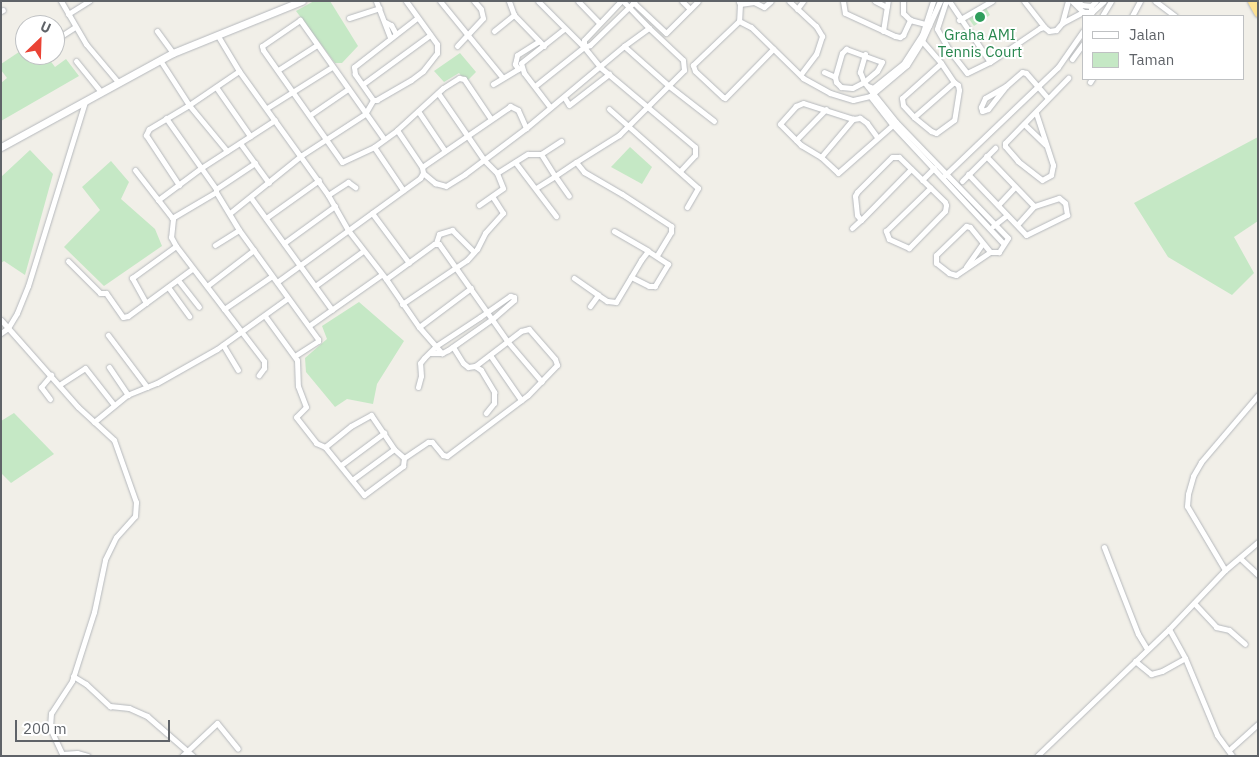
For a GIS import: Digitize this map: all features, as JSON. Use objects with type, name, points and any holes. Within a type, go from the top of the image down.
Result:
[{"type":"highway","points":[[1253,2],[1258,12]]},
{"type":"street","points":[[61,1],[75,27],[118,82]]},
{"type":"street","points":[[68,14],[89,1]]},
{"type":"street","points":[[1,147],[173,53],[302,1]]},
{"type":"street","points":[[350,18],[383,1]]},
{"type":"street","points":[[373,100],[377,100],[411,80],[427,66],[438,50],[430,35],[406,1]]},
{"type":"street","points":[[440,1],[502,77]]},
{"type":"street","points":[[457,46],[483,18],[481,9],[474,1]]},
{"type":"street","points":[[509,1],[514,15],[544,46]]},
{"type":"street","points":[[538,1],[584,47],[600,67],[696,149],[695,155],[680,171]]},
{"type":"street","points":[[578,1],[599,23]]},
{"type":"street","points":[[536,188],[627,127],[684,70],[685,63],[622,1],[584,40],[584,47]]},
{"type":"street","points":[[682,1],[690,9]]},
{"type":"street","points":[[660,39],[698,1]]},
{"type":"street","points":[[770,1],[764,8],[754,2],[739,2],[739,21],[693,65],[694,71],[725,98],[773,49]]},
{"type":"street","points":[[789,1],[816,26],[822,36],[816,54],[802,77]]},
{"type":"street","points":[[797,9],[803,1]]},
{"type":"street","points":[[843,1],[844,13],[900,38],[910,20]]},
{"type":"street","points":[[875,1],[888,4],[883,30]]},
{"type":"street","points":[[902,1],[903,13],[910,20],[928,25]]},
{"type":"street","points":[[865,84],[873,88],[903,64],[928,25],[933,1]]},
{"type":"street","points":[[739,21],[751,28],[802,77],[813,85],[853,100],[870,95],[907,65],[922,41],[940,1]]},
{"type":"street","points":[[947,1],[990,62]]},
{"type":"street","points":[[947,1],[937,29],[949,50],[968,72],[990,62],[1031,33],[1044,28]]},
{"type":"street","points":[[959,20],[992,1]]},
{"type":"street","points":[[1024,1],[1044,28],[1049,31],[1056,30],[1062,24],[1069,22],[1083,12],[1092,12],[1104,1]]},
{"type":"street","points":[[1062,24],[1068,1]]},
{"type":"street","points":[[1072,1],[1083,12]]},
{"type":"street","points":[[1077,1],[1092,12]]},
{"type":"street","points":[[1092,12],[1096,1]]},
{"type":"street","points":[[1103,15],[1111,1]]},
{"type":"street","points":[[1133,15],[1140,1]]},
{"type":"street","points":[[1155,1],[1174,15]]},
{"type":"street","points":[[535,86],[584,47],[590,45],[634,2],[666,33]]},
{"type":"street","points":[[377,4],[390,38]]},
{"type":"street","points":[[494,31],[514,15]]},
{"type":"street","points":[[607,15],[614,22]]},
{"type":"street","points":[[373,100],[354,72],[354,67],[417,18]]},
{"type":"street","points":[[384,139],[300,21],[297,20],[262,46],[262,50],[278,70],[292,93],[343,162],[374,147],[396,130],[438,93],[459,78],[464,79],[491,119]]},
{"type":"street","points":[[385,22],[391,25],[396,34]]},
{"type":"street","points":[[65,34],[75,27]]},
{"type":"street","points":[[396,130],[422,167],[423,173],[435,183],[446,186],[526,128],[624,46],[649,28]]},
{"type":"street","points":[[493,84],[520,68],[522,62],[564,29]]},
{"type":"street","points":[[157,31],[173,53]]},
{"type":"street","points":[[945,175],[1039,87],[1065,59],[1082,34]]},
{"type":"street","points":[[362,84],[430,35]]},
{"type":"street","points":[[218,36],[239,71],[302,155],[348,230],[419,327],[442,354]]},
{"type":"street","points":[[539,41],[517,55],[515,64],[535,86],[550,108]]},
{"type":"street","points":[[922,41],[941,63],[959,90],[957,112],[950,125],[939,132],[933,132],[914,117],[903,105],[902,98],[941,63]]},
{"type":"street","points":[[278,70],[317,45]]},
{"type":"street","points":[[1072,59],[1082,45]]},
{"type":"street","points":[[624,46],[669,86],[714,121]]},
{"type":"street","points":[[846,49],[865,54],[882,62],[877,71],[865,84],[852,88],[841,87],[836,82],[835,77],[842,53],[846,49]]},
{"type":"street","points":[[865,54],[860,72],[870,95],[934,168],[945,175]]},
{"type":"street","points":[[160,60],[189,105],[227,151]]},
{"type":"street","points":[[76,61],[101,92]]},
{"type":"street","points":[[267,108],[332,67]]},
{"type":"street","points":[[179,185],[146,136],[149,129],[216,88],[239,71]]},
{"type":"street","points":[[824,72],[835,77]]},
{"type":"street","points":[[1006,86],[985,98],[981,105],[982,111],[988,109],[1006,86],[1022,72],[1026,73],[1047,97]]},
{"type":"street","points":[[564,97],[569,106],[609,74]]},
{"type":"street","points":[[590,75],[597,84]]},
{"type":"street","points":[[1036,113],[1053,165],[1051,175],[1042,180],[1034,176],[1005,146],[1006,141],[1036,113],[1047,97],[1068,78]]},
{"type":"street","points":[[914,117],[954,82]]},
{"type":"street","points":[[216,88],[250,136]]},
{"type":"street","points":[[310,116],[348,89]]},
{"type":"street","points":[[438,93],[484,160],[497,173],[504,186],[480,205]]},
{"type":"street","points":[[230,213],[302,155],[365,114],[373,100]]},
{"type":"street","points":[[1,333],[8,328],[17,314],[28,286],[85,102]]},
{"type":"street","points":[[877,137],[864,120],[853,119],[826,109],[800,104],[783,120],[781,126],[796,140],[821,157],[834,171],[840,172],[894,123]]},
{"type":"street","points":[[422,167],[468,137],[510,106],[518,110],[526,128]]},
{"type":"street","points":[[609,109],[627,127],[698,188],[687,207]]},
{"type":"street","points":[[796,140],[826,109]]},
{"type":"street","points":[[418,111],[445,151]]},
{"type":"street","points":[[166,118],[216,190],[239,230],[310,325],[318,341],[295,356]]},
{"type":"street","points":[[821,157],[853,119]]},
{"type":"street","points":[[158,200],[201,168],[275,120]]},
{"type":"street","points":[[894,123],[993,226],[1003,243],[999,252],[990,252],[970,227],[964,226],[935,257],[936,263],[948,273],[956,275],[984,259],[990,252]]},
{"type":"street","points":[[1024,124],[1046,145]]},
{"type":"street","points":[[497,173],[528,154],[541,154],[561,141]]},
{"type":"street","points":[[240,142],[269,183]]},
{"type":"street","points":[[374,147],[403,190]]},
{"type":"street","points":[[962,181],[995,148]]},
{"type":"street","points":[[541,154],[569,196]]},
{"type":"street","points":[[986,156],[1034,206]]},
{"type":"street","points":[[861,220],[857,214],[855,196],[857,192],[892,157],[898,157],[946,203],[945,211],[909,248],[889,239],[887,230],[930,188]]},
{"type":"street","points":[[515,162],[556,216]]},
{"type":"street","points":[[576,162],[584,172],[671,226],[671,232],[657,255]]},
{"type":"street","points":[[172,218],[255,163]]},
{"type":"street","points":[[922,180],[934,168]]},
{"type":"street","points":[[852,228],[911,169]]},
{"type":"street","points":[[135,170],[172,218],[171,237],[176,246],[264,361],[264,368],[259,375]]},
{"type":"street","points":[[277,282],[403,190],[423,173]]},
{"type":"street","points":[[968,174],[1024,234],[1031,234],[1067,215],[1065,202],[1059,198],[1034,206],[1017,225]]},
{"type":"street","points":[[266,218],[318,180]]},
{"type":"street","points":[[328,195],[348,182],[355,187]]},
{"type":"street","points":[[998,205],[1015,187]]},
{"type":"street","points":[[402,304],[474,252],[485,233],[503,213],[492,196]]},
{"type":"street","points":[[250,198],[332,310]]},
{"type":"street","points":[[284,243],[335,206]]},
{"type":"street","points":[[372,213],[409,263]]},
{"type":"street","points":[[993,226],[1006,216]]},
{"type":"street","points":[[215,244],[239,230]]},
{"type":"street","points":[[310,325],[409,263],[436,243],[439,234],[452,230],[474,252]]},
{"type":"street","points":[[614,231],[657,255],[668,265],[657,285],[649,286],[631,277]]},
{"type":"street","points":[[436,243],[455,266],[508,342],[542,382]]},
{"type":"street","points":[[966,268],[982,244]]},
{"type":"street","points":[[146,303],[132,278],[176,246]]},
{"type":"street","points":[[207,286],[254,250]]},
{"type":"street","points":[[574,278],[607,301],[616,302],[648,250]]},
{"type":"street","points":[[315,286],[364,251]]},
{"type":"street","points":[[68,261],[100,292],[106,293],[123,317],[128,316],[192,269]]},
{"type":"street","points":[[224,309],[272,276]]},
{"type":"street","points":[[178,280],[198,307]]},
{"type":"street","points":[[168,287],[189,316]]},
{"type":"street","points":[[419,327],[471,288]]},
{"type":"street","points":[[590,306],[598,295]]},
{"type":"street","points":[[418,386],[421,376],[421,362],[436,346],[510,296],[514,297],[514,300],[492,319],[453,347],[442,354],[430,353]]},
{"type":"street","points":[[94,422],[128,395],[147,387],[223,345],[288,298]]},
{"type":"street","points":[[265,316],[295,356],[298,367],[298,386],[306,407],[296,417],[316,443],[325,447],[341,464],[362,494],[365,495],[403,466],[404,458]]},
{"type":"street","points":[[1,320],[78,407],[117,444],[137,511],[133,520],[116,537],[104,560],[94,612],[72,681],[51,713],[50,728],[62,755],[77,753],[88,756]]},
{"type":"street","points":[[404,458],[430,442],[447,456],[521,400],[542,382],[557,365],[555,359],[529,329],[521,331],[475,366],[468,367],[463,363],[453,347]]},
{"type":"street","points":[[108,335],[147,387]]},
{"type":"street","points":[[223,345],[238,370]]},
{"type":"street","points":[[490,355],[521,400]]},
{"type":"street","points":[[475,366],[481,370],[494,392],[494,403],[486,413]]},
{"type":"street","points":[[109,367],[128,395]]},
{"type":"street","points":[[59,385],[84,368],[114,405]]},
{"type":"street","points":[[50,399],[41,387],[51,375]]},
{"type":"street","points":[[1226,570],[1187,506],[1188,494],[1193,476],[1201,462],[1256,403],[1258,395]]},
{"type":"street","points":[[325,447],[351,426],[370,415],[394,449],[404,458]]},
{"type":"street","points":[[341,464],[384,433]]},
{"type":"street","points":[[352,480],[394,449]]},
{"type":"street","points":[[1037,756],[1169,629],[1226,570],[1258,542]]},
{"type":"street","points":[[1104,547],[1138,634],[1148,649]]},
{"type":"street","points":[[1240,558],[1258,576]]},
{"type":"street","points":[[1194,603],[1216,627],[1229,630],[1245,644]]},
{"type":"street","points":[[1169,629],[1185,658],[1217,735],[1232,756]]},
{"type":"street","points":[[1135,661],[1151,674],[1162,671],[1185,658]]},
{"type":"street","points":[[73,676],[86,684],[110,706],[129,708],[147,716],[193,756]]},
{"type":"street","points":[[182,756],[216,723],[238,748]]},
{"type":"street","points":[[1229,750],[1258,724]]},
{"type":"green space","points":[[314,1],[330,1],[358,46],[342,63],[335,63],[296,11]]},
{"type":"green space","name":"Graha AMI Tennis Court","points":[[986,8],[990,15],[974,26],[969,19]]},
{"type":"green space","points":[[460,53],[476,72],[466,82],[459,73],[444,82],[434,71]]},
{"type":"green space","points":[[15,55],[15,65],[54,65],[55,67],[65,65],[66,59],[79,76],[1,121],[1,83],[7,78],[1,70],[1,64]]},
{"type":"green space","points":[[1258,137],[1258,221],[1234,237],[1254,273],[1232,295],[1168,257],[1134,203]]},
{"type":"green space","points":[[630,147],[652,167],[642,184],[611,167]]},
{"type":"green space","points":[[30,150],[53,174],[25,275],[4,261],[1,263],[1,177]]},
{"type":"green space","points":[[111,161],[129,182],[121,199],[155,229],[162,246],[104,286],[64,247],[100,210],[82,187]]},
{"type":"green space","points":[[359,302],[404,341],[377,384],[373,404],[347,399],[335,407],[306,372],[305,358],[327,339],[322,326]]},
{"type":"green space","points":[[14,413],[54,454],[11,483],[1,473],[1,421]]},
{"type":"place","name":"Graha AMI Tennis Court","points":[[980,17]]}]
